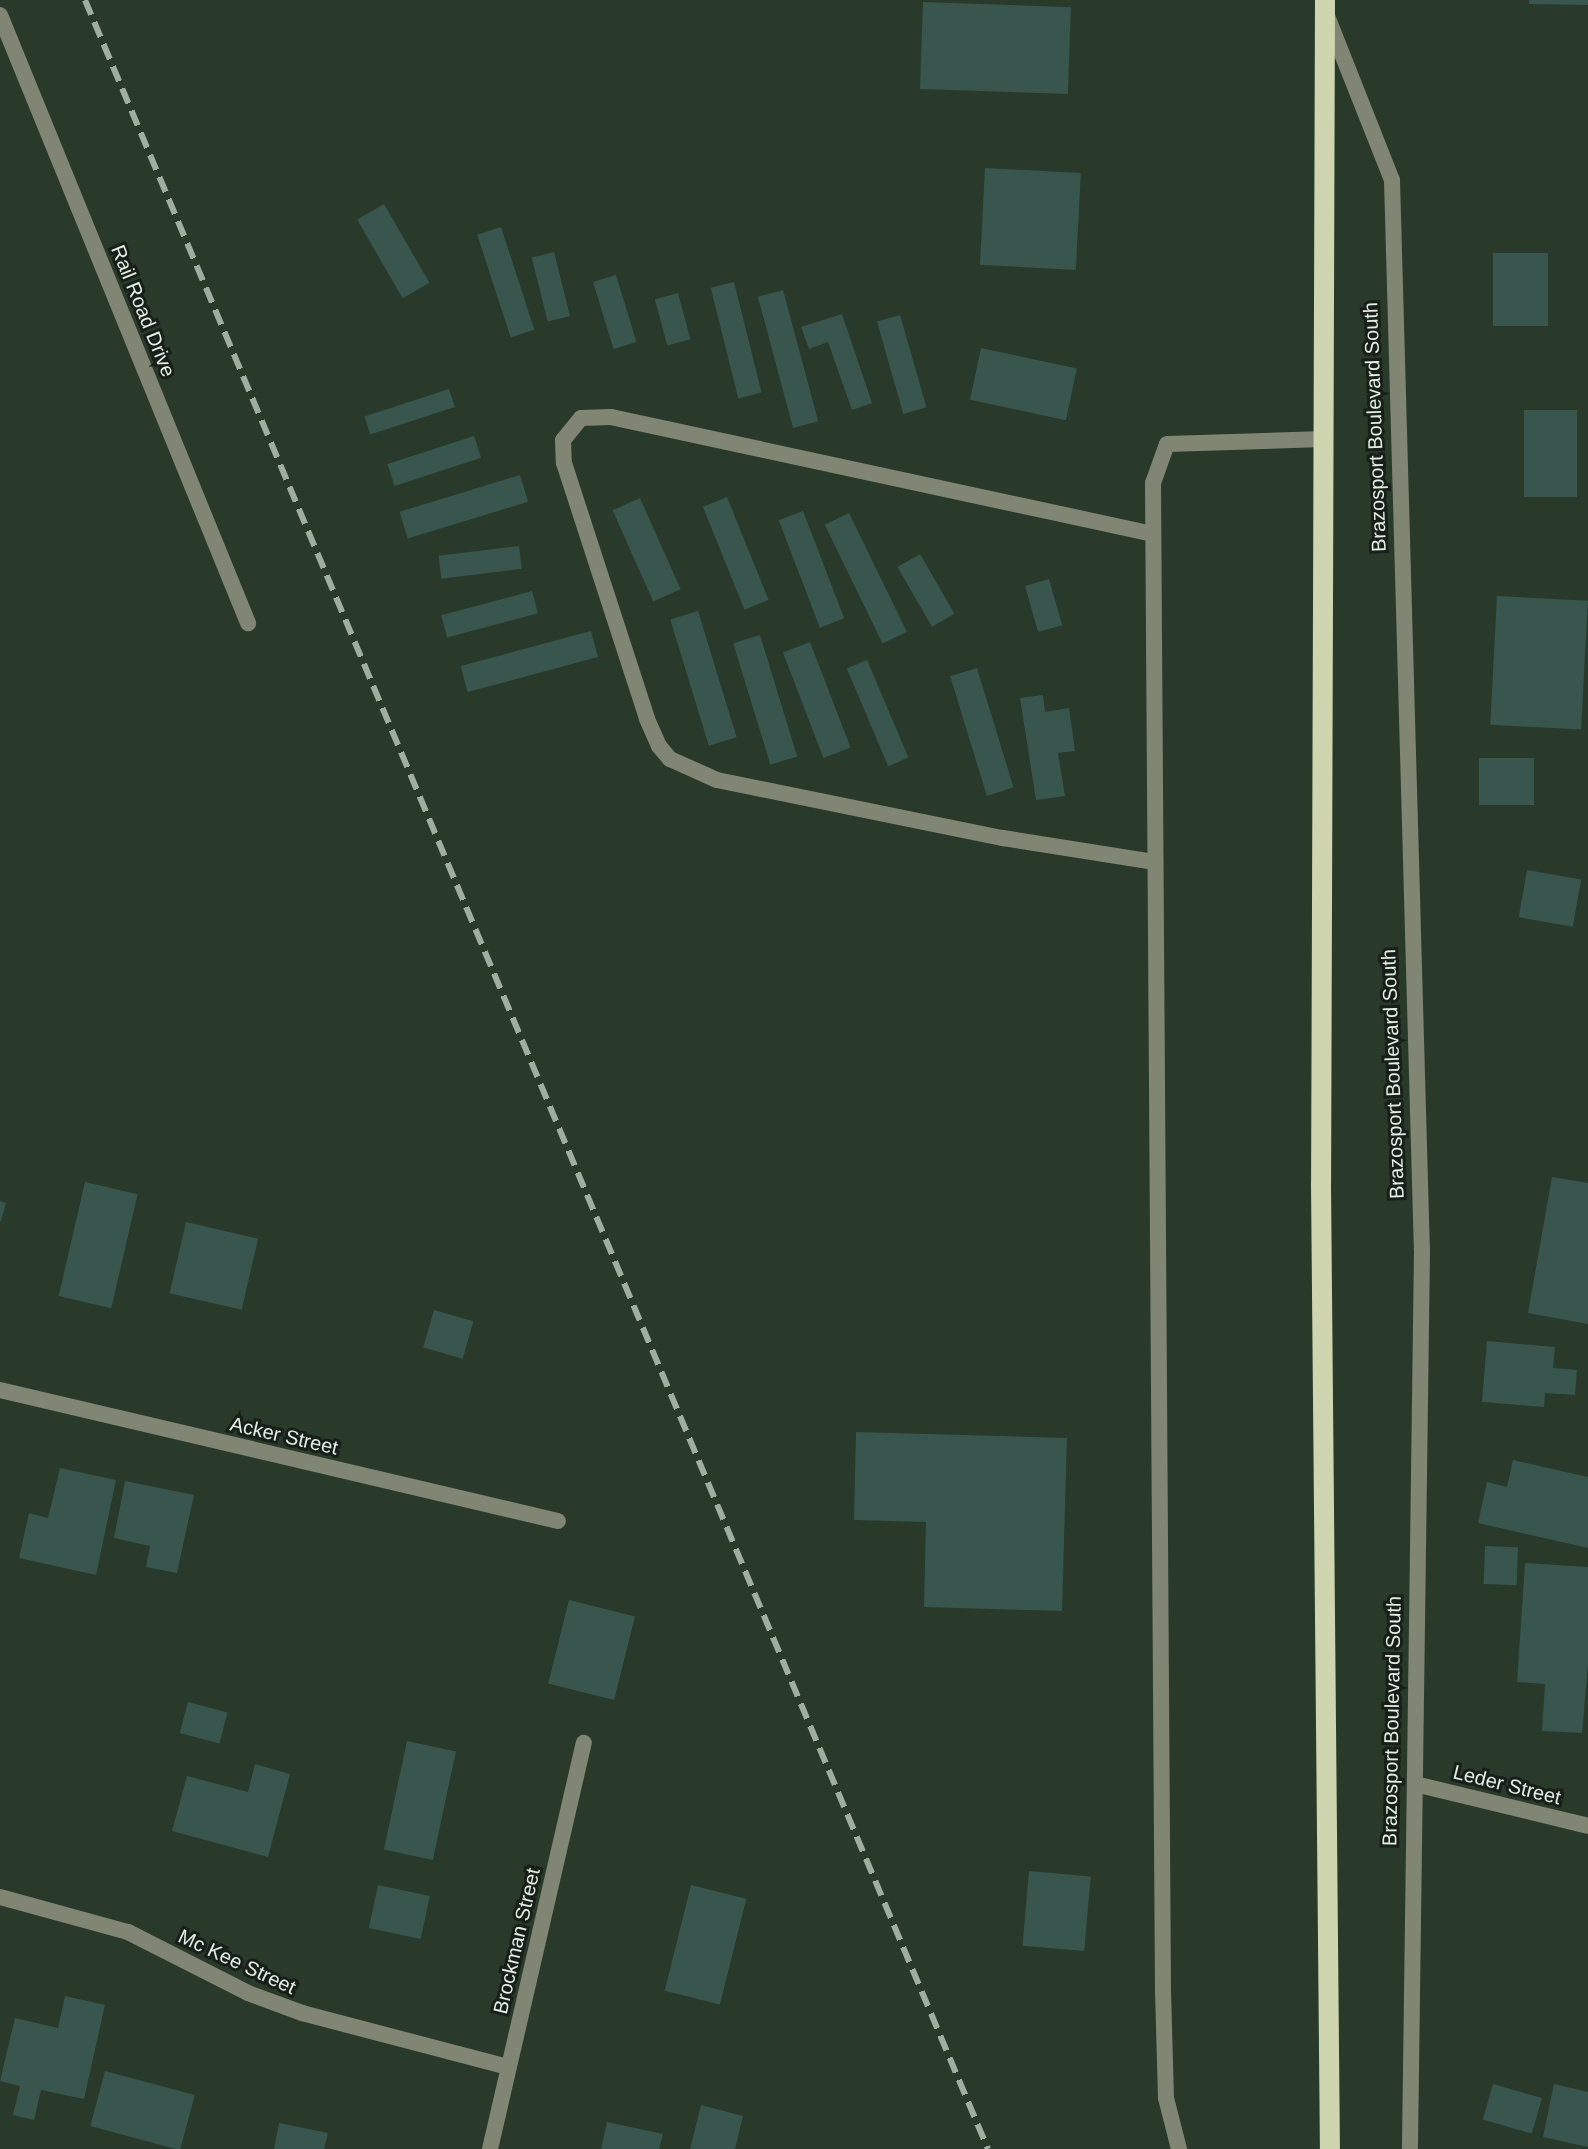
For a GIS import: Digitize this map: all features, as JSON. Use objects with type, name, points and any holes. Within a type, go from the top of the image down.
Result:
[{"type":"main road","name":"Brazosport Boulevard South","points":[[1325,6],[1321,1200],[1330,2149]]},
{"type":"street","name":"Brazosport Boulevard South","points":[[1325,6],[1392,180],[1422,1251],[1410,2149]]},
{"type":"street","name":"Rail Road Drive","points":[[0,15],[248,623]]},
{"type":"street","points":[[1153,534],[611,417],[581,418],[563,440],[564,463],[647,719],[659,746],[670,759],[717,780],[1003,838],[1155,862]]},
{"type":"street","points":[[1179,2149],[1166,2098],[1163,1991],[1153,483],[1167,444],[1324,439]]},
{"type":"street","name":"Acker Street","points":[[0,1390],[558,1521]]},
{"type":"street","name":"Brockman Street","points":[[490,2149],[584,1743]]},
{"type":"street","name":"Leder Street","points":[[1415,1784],[1588,1826]]},
{"type":"street","name":"Mc Kee Street","points":[[0,1897],[128,1932],[248,1993],[302,2013],[508,2067]]},
{"type":"building","points":[[1529,0],[1588,0],[1588,5],[1529,4]]},
{"type":"building","points":[[923,2],[1071,7],[1068,94],[920,89]]},
{"type":"building","points":[[985,168],[1081,173],[1076,270],[980,265]]},
{"type":"building","points":[[384,204],[430,283],[403,298],[357,219]]},
{"type":"building","points":[[501,227],[534,330],[511,337],[477,235]]},
{"type":"building","points":[[554,252],[570,316],[548,322],[532,258]]},
{"type":"building","points":[[1493,253],[1548,253],[1548,326],[1493,326]]},
{"type":"building","points":[[616,275],[636,342],[614,349],[593,282]]},
{"type":"building","points":[[734,282],[762,393],[738,398],[711,288]]},
{"type":"building","points":[[783,290],[818,421],[793,428],[758,297]]},
{"type":"building","points":[[678,293],[690,339],[667,346],[655,299]]},
{"type":"building","points":[[842,314],[872,403],[852,410],[828,342],[809,349],[801,327]]},
{"type":"building","points":[[900,315],[926,407],[903,414],[877,322]]},
{"type":"building","points":[[981,348],[1077,368],[1066,420],[970,400]]},
{"type":"building","points":[[449,389],[455,407],[370,435],[364,417]]},
{"type":"building","points":[[1524,410],[1577,410],[1577,497],[1524,497]]},
{"type":"building","points":[[474,436],[481,458],[395,486],[387,464]]},
{"type":"building","points":[[520,475],[528,502],[408,539],[400,512]]},
{"type":"building","points":[[727,497],[769,600],[744,610],[703,507]]},
{"type":"building","points":[[640,498],[681,589],[653,602],[613,510]]},
{"type":"building","points":[[803,511],[844,618],[820,628],[779,520]]},
{"type":"building","points":[[849,513],[907,632],[883,643],[825,525]]},
{"type":"building","points":[[519,546],[522,569],[441,579],[439,556]]},
{"type":"building","points":[[920,554],[954,614],[932,627],[897,567]]},
{"type":"building","points":[[1049,579],[1062,625],[1038,632],[1025,586]]},
{"type":"building","points":[[532,591],[538,613],[447,638],[441,615]]},
{"type":"building","points":[[1497,596],[1588,601],[1581,730],[1490,725]]},
{"type":"building","points":[[698,611],[737,737],[709,746],[670,619]]},
{"type":"building","points":[[591,631],[598,657],[468,692],[461,666]]},
{"type":"building","points":[[760,635],[797,756],[770,765],[733,643]]},
{"type":"building","points":[[810,642],[850,747],[823,758],[783,652]]},
{"type":"building","points":[[867,660],[908,758],[888,766],[847,669]]},
{"type":"building","points":[[977,668],[1014,788],[987,796],[950,676]]},
{"type":"building","points":[[1043,695],[1045,712],[1069,708],[1075,751],[1058,753],[1065,796],[1036,800],[1020,698]]},
{"type":"building","points":[[1479,758],[1534,758],[1534,805],[1479,805]]},
{"type":"building","points":[[1527,870],[1581,880],[1573,927],[1519,917]]},
{"type":"building","points":[[1552,1177],[1588,1183],[1588,1324],[1528,1313]]},
{"type":"building","points":[[85,1182],[138,1194],[111,1308],[59,1296]]},
{"type":"building","points":[[0,1201],[6,1203],[1,1221],[0,1221]]},
{"type":"building","points":[[186,1222],[258,1239],[242,1310],[170,1293]]},
{"type":"building","points":[[434,1310],[473,1321],[463,1359],[423,1347]]},
{"type":"building","points":[[1487,1341],[1555,1347],[1553,1368],[1577,1370],[1575,1395],[1545,1393],[1544,1407],[1482,1402]]},
{"type":"building","points":[[856,1432],[1067,1438],[1062,1611],[924,1607],[926,1522],[854,1520]]},
{"type":"building","points":[[1513,1460],[1588,1477],[1588,1548],[1478,1523],[1487,1482],[1507,1487]]},
{"type":"building","points":[[60,1468],[116,1480],[96,1575],[19,1558],[29,1513],[48,1518]]},
{"type":"building","points":[[125,1481],[194,1495],[177,1573],[146,1567],[150,1546],[114,1538]]},
{"type":"building","points":[[1485,1546],[1518,1547],[1517,1585],[1484,1584]]},
{"type":"building","points":[[1525,1563],[1588,1567],[1588,1663],[1582,1733],[1542,1731],[1545,1684],[1517,1682]]},
{"type":"building","points":[[569,1600],[635,1616],[614,1700],[548,1683]]},
{"type":"building","points":[[188,1702],[228,1713],[219,1744],[180,1733]]},
{"type":"building","points":[[407,1741],[456,1751],[433,1860],[384,1850]]},
{"type":"building","points":[[255,1764],[290,1774],[268,1857],[172,1831],[187,1776],[248,1792]]},
{"type":"building","points":[[1029,1871],[1091,1876],[1084,1951],[1022,1946]]},
{"type":"building","points":[[378,1885],[430,1896],[421,1939],[369,1928]]},
{"type":"building","points":[[691,1885],[746,1899],[720,2005],[665,1991]]},
{"type":"building","points":[[65,1996],[105,2005],[84,2099],[41,2090],[34,2120],[13,2115],[20,2086],[0,2081],[15,2018],[58,2028]]},
{"type":"building","points":[[105,2071],[195,2095],[180,2149],[90,2126]]},
{"type":"building","points":[[1493,2084],[1542,2098],[1532,2134],[1483,2120]]},
{"type":"building","points":[[1554,2084],[1588,2092],[1588,2147],[1543,2137]]},
{"type":"building","points":[[701,2105],[743,2116],[735,2149],[690,2149]]},
{"type":"building","points":[[607,2122],[663,2134],[659,2149],[601,2149]]},
{"type":"building","points":[[279,2123],[328,2133],[324,2149],[274,2149]]},
{"type":"railway","points":[[85,0],[988,2149]]}]
